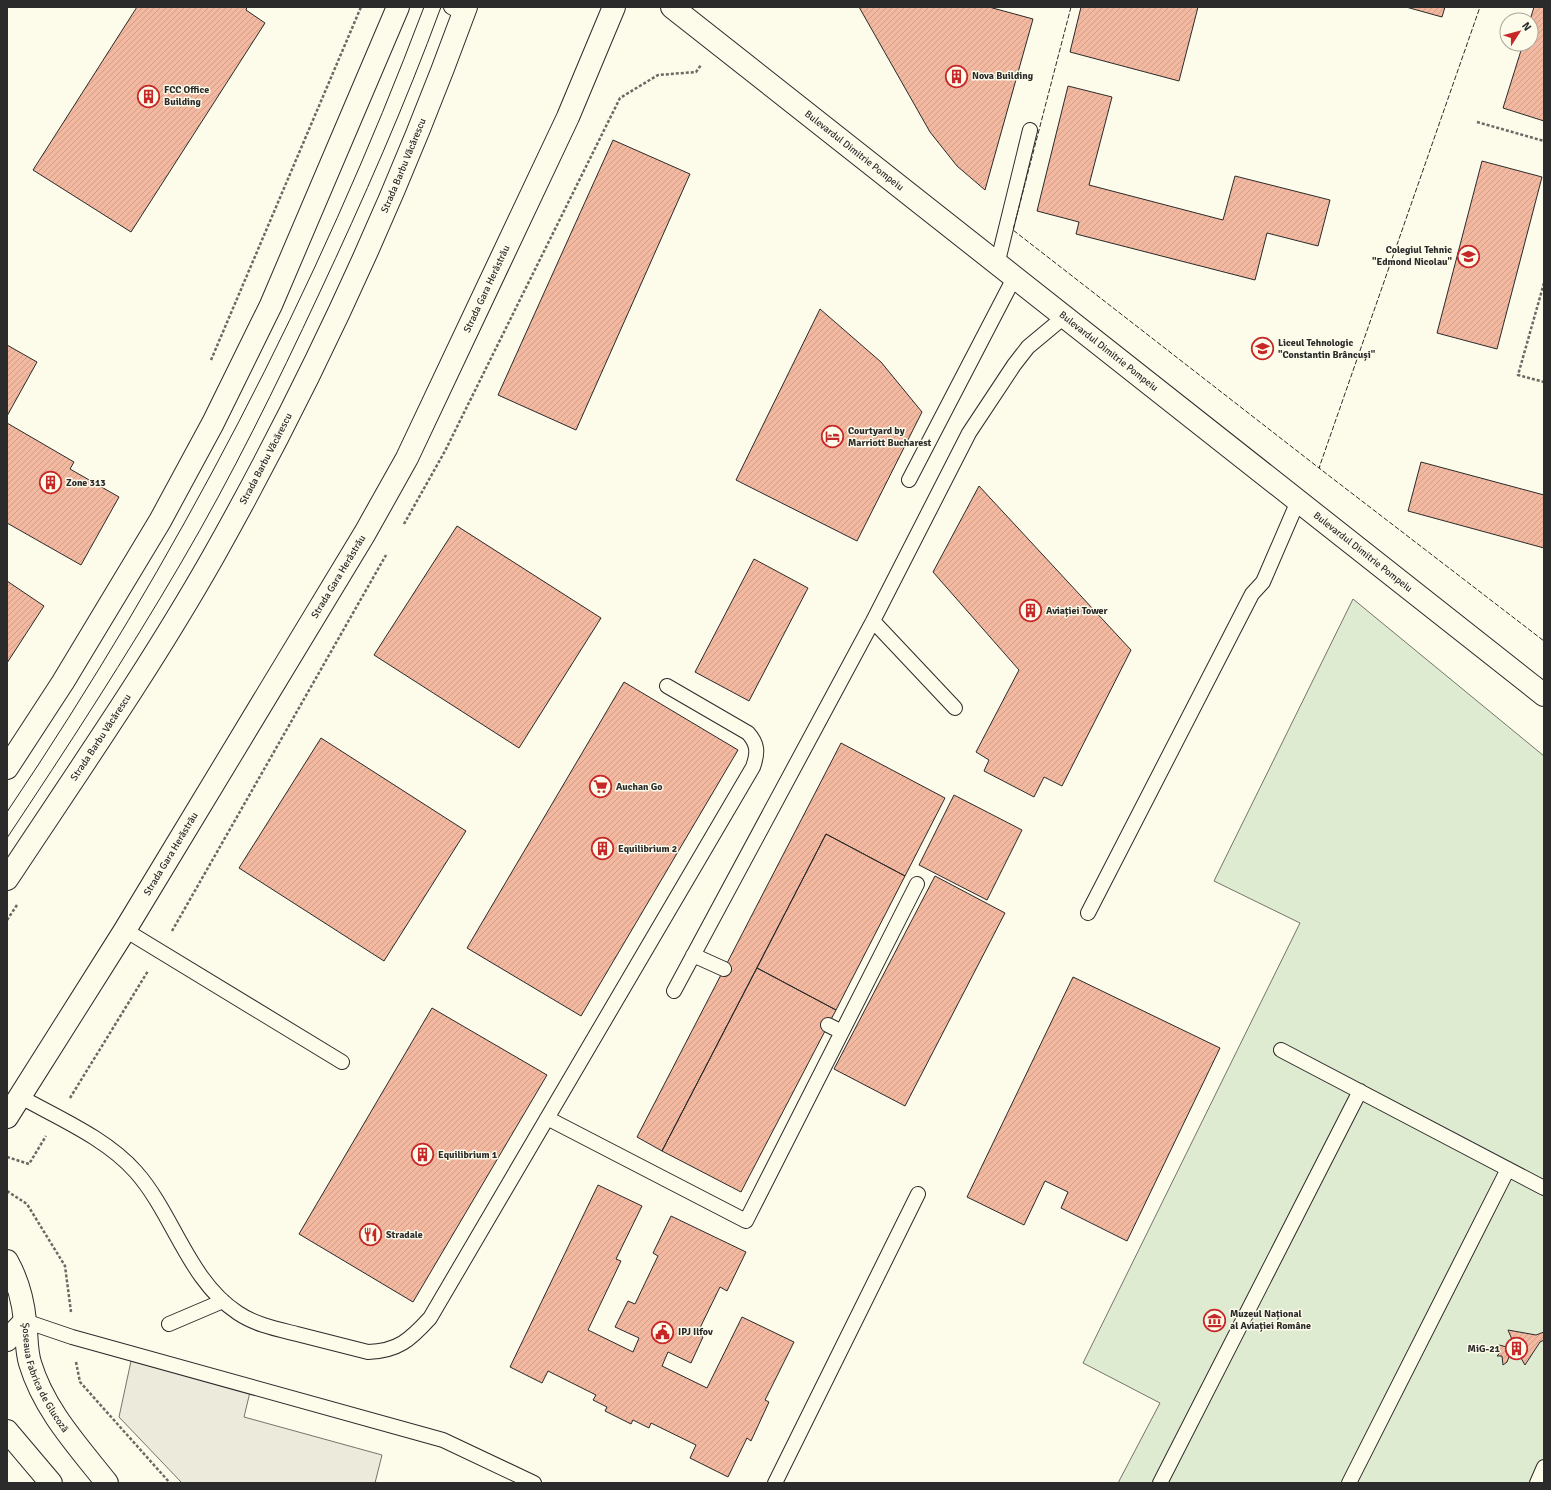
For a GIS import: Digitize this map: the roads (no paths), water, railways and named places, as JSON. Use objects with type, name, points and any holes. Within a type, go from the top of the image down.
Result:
[{"type":"street","points":[[7,768],[63,682],[160,521],[213,423],[271,305],[398,7]]},
{"type":"street","name":"Strada Gara Herăstrău","points":[[7,1117],[125,930],[365,533],[407,458],[568,117],[614,7]]},
{"type":"street","name":"Bulevardul Dimitrie Pompeiu","points":[[672,7],[1544,695]]},
{"type":"street","name":"Strada Barbu Văcărescu","points":[[7,879],[122,705],[212,559],[274,447],[339,312],[420,128],[460,9]]},
{"type":"street","name":"Șoseaua Fabrica de Glucoză","points":[[7,1261],[13,1272],[21,1297],[30,1362],[38,1387],[66,1431],[107,1483]]},
{"type":"street","points":[[7,1340],[25,1321]]},
{"type":"street","points":[[7,1431],[50,1483]]},
{"type":"lane","points":[[909,480],[1006,271],[1030,130]]},
{"type":"lane","points":[[674,991],[873,621],[969,433],[1014,365],[1028,347],[1064,317]]},
{"type":"lane","points":[[1088,913],[1252,594],[1263,582],[1298,501]]},
{"type":"lane","points":[[873,621],[955,708]]},
{"type":"lane","points":[[19,1096],[104,1144],[135,1171],[150,1190],[202,1276],[223,1301],[248,1320],[262,1325],[368,1352],[384,1351],[401,1345],[416,1334],[430,1318],[749,774],[757,757],[757,748],[754,739],[748,732],[667,686]]},
{"type":"lane","points":[[547,1118],[746,1221],[917,884]]},
{"type":"lane","points":[[125,930],[342,1062]]},
{"type":"lane","points":[[693,954],[724,969]]},
{"type":"lane","points":[[828,1025],[842,1032]]},
{"type":"lane","points":[[1281,1050],[1544,1188]]},
{"type":"lane","points":[[1160,1483],[1360,1091]]},
{"type":"lane","points":[[1349,1483],[1508,1169]]},
{"type":"lane","points":[[775,1483],[918,1194]]},
{"type":"lane","points":[[169,1324],[223,1301]]},
{"type":"lane","points":[[25,1321],[72,1337],[443,1440],[534,1483]]},
{"type":"lane","points":[[1537,1483],[1544,1467]]},
{"type":"tram line","points":[[7,812],[69,717],[128,620],[185,522],[239,422],[290,320],[337,217],[382,113],[424,7]]},
{"type":"tram line","points":[[7,838],[118,668],[181,563],[236,464],[286,363],[352,223],[398,116],[441,7]]},
{"type":"place","name":"Nova Building","points":[[957,76]]},
{"type":"place","name":"FCC Office Building","points":[[149,96]]},
{"type":"place","name":"Colegiul Tehnic \"Edmond Nicolau\"","points":[[1468,256]]},
{"type":"place","name":"Liceul Tehnologic \"Constantin Brâncuși\"","points":[[1263,349]]},
{"type":"place","name":"Courtyard by Marriott Bucharest","points":[[833,437]]},
{"type":"place","name":"Zone 313","points":[[51,483]]},
{"type":"place","name":"Aviației Tower","points":[[1031,611]]},
{"type":"place","name":"Auchan Go","points":[[601,787]]},
{"type":"place","name":"Equilibrium 2","points":[[603,849]]},
{"type":"place","name":"Equilibrium 1","points":[[423,1155]]},
{"type":"place","name":"Stradale","points":[[371,1235]]},
{"type":"place","name":"Muzeul Național al Aviației Române","points":[[1214,1320]]},
{"type":"place","name":"IPJ Ilfov","points":[[662,1332]]},
{"type":"place","name":"MiG-21","points":[[1516,1349]]}]
